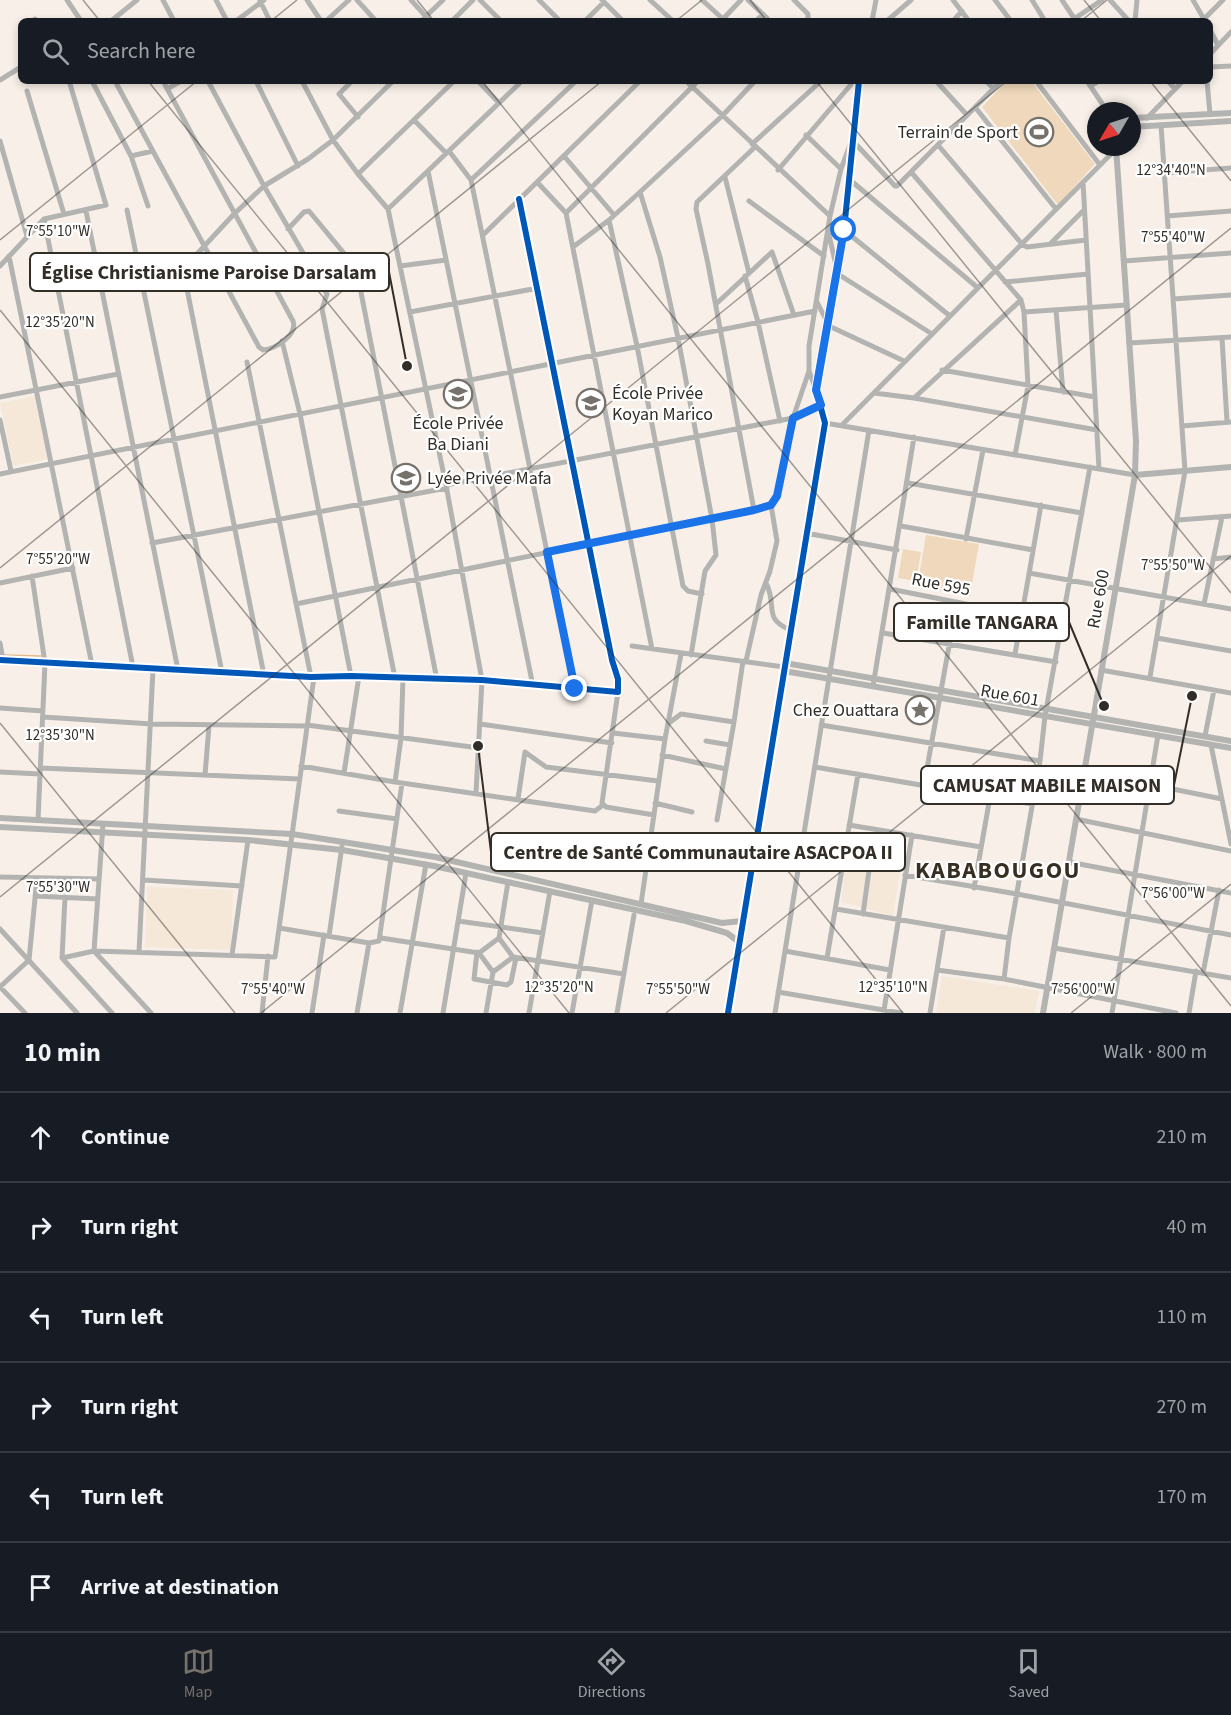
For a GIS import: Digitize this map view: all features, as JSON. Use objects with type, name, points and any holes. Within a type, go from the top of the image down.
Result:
[{"type":"street","points":[[67,0],[79,18]]},
{"type":"street","points":[[115,18],[136,0]]},
{"type":"street","points":[[163,0],[172,18]]},
{"type":"street","points":[[216,0],[225,18]]},
{"type":"street","points":[[307,0],[322,18]]},
{"type":"street","points":[[328,18],[349,0]]},
{"type":"street","points":[[357,0],[373,18]]},
{"type":"street","points":[[411,0],[425,18]]},
{"type":"street","points":[[427,18],[443,0]]},
{"type":"street","points":[[455,18],[473,0]]},
{"type":"street","points":[[480,0],[498,18]]},
{"type":"street","points":[[539,0],[557,18]]},
{"type":"street","points":[[650,0],[670,18]]},
{"type":"street","points":[[702,0],[720,18]]},
{"type":"street","points":[[724,18],[741,0]]},
{"type":"street","points":[[748,0],[767,18]]},
{"type":"street","points":[[794,0],[808,14],[808,18]]},
{"type":"street","points":[[874,18],[876,0]]},
{"type":"street","points":[[890,18],[911,0]]},
{"type":"street","points":[[953,0],[967,18]]},
{"type":"street","points":[[995,0],[1009,18]]},
{"type":"street","points":[[1032,0],[1043,18]]},
{"type":"street","points":[[1062,0],[1074,18]]},
{"type":"street","points":[[1078,18],[1102,0]]},
{"type":"street","points":[[1110,0],[1126,18]]},
{"type":"street","points":[[1135,18],[1137,0]]},
{"type":"street","points":[[1193,0],[1202,18]]},
{"type":"street","points":[[1205,18],[1223,0]]},
{"type":"street","points":[[240,18],[261,1],[269,18]]},
{"type":"street","points":[[588,18],[603,1],[620,18]]},
{"type":"street","points":[[956,18],[962,11]]},
{"type":"street","points":[[759,18],[763,14]]},
{"type":"street","points":[[1213,51],[1231,32]]},
{"type":"street","points":[[1213,36],[1218,45]]},
{"type":"street","points":[[1213,67],[1231,66]]},
{"type":"street","points":[[0,80],[18,69]]},
{"type":"street","points":[[0,266],[44,219],[86,211],[106,204],[70,84]]},
{"type":"street","points":[[94,84],[131,156],[148,206]]},
{"type":"street","points":[[117,84],[259,347],[267,350],[294,331],[295,326],[164,84]]},
{"type":"street","points":[[167,89],[176,84]]},
{"type":"street","points":[[210,84],[288,229],[327,294],[322,309],[395,678]]},
{"type":"street","points":[[257,84],[298,166]]},
{"type":"street","points":[[304,84],[333,140],[388,209],[446,486],[482,680],[476,793]]},
{"type":"street","points":[[348,84],[339,94],[358,117]]},
{"type":"street","points":[[264,675],[183,270],[234,214],[264,186],[298,166],[333,140],[390,84]]},
{"type":"street","points":[[358,174],[451,84]]},
{"type":"street","points":[[481,84],[500,102]]},
{"type":"street","points":[[388,209],[519,84]]},
{"type":"street","points":[[471,180],[573,84]]},
{"type":"street","points":[[483,235],[637,84]]},
{"type":"street","points":[[689,84],[778,170],[831,216]]},
{"type":"street","points":[[566,213],[695,84]]},
{"type":"street","points":[[573,247],[609,220],[640,192],[722,116],[752,84]]},
{"type":"street","points":[[754,510],[721,329],[696,209],[697,202],[819,84]]},
{"type":"street","points":[[778,170],[851,84]]},
{"type":"street","points":[[816,390],[838,274],[859,84]]},
{"type":"street","points":[[939,84],[967,115]]},
{"type":"street","points":[[989,84],[993,88]]},
{"type":"street","points":[[852,140],[896,186],[998,84]]},
{"type":"street","points":[[1038,84],[1100,165]]},
{"type":"street","points":[[1088,84],[1101,102]]},
{"type":"street","points":[[1171,84],[1175,89]]},
{"type":"street","points":[[1147,117],[1180,84]]},
{"type":"street","points":[[1208,84],[1210,114]]},
{"type":"street","points":[[27,90],[64,214]]},
{"type":"street","points":[[975,107],[1056,209]]},
{"type":"street","points":[[1141,117],[1231,113]]},
{"type":"street","points":[[414,120],[448,152],[471,180],[575,689]]},
{"type":"street","points":[[1141,126],[1231,121]]},
{"type":"street","points":[[1149,677],[1165,597],[1185,471],[1161,125]]},
{"type":"street","points":[[806,135],[841,169]]},
{"type":"street","points":[[296,603],[630,536],[771,505],[777,496],[793,418],[809,371],[809,346],[828,232],[841,169],[852,140]]},
{"type":"street","points":[[0,141],[27,236]]},
{"type":"street","points":[[938,145],[1022,244],[1027,246],[1086,240]]},
{"type":"street","points":[[131,156],[153,151]]},
{"type":"street","points":[[564,156],[614,215]]},
{"type":"street","points":[[842,425],[1108,156]]},
{"type":"street","name":"Rue 600","points":[[1043,1013],[1135,475],[1136,441],[1117,156]]},
{"type":"street","points":[[1164,173],[1231,168]]},
{"type":"street","points":[[428,171],[533,686]]},
{"type":"street","points":[[911,172],[1020,300],[1024,312],[1028,386],[1015,455]]},
{"type":"street","points":[[725,177],[780,421]]},
{"type":"street","points":[[849,179],[978,288]]},
{"type":"street","points":[[537,182],[566,213],[652,649]]},
{"type":"street","points":[[1083,182],[1099,469]]},
{"type":"street","points":[[640,192],[660,257],[678,338],[717,555],[705,571],[691,655]]},
{"type":"street","points":[[519,199],[588,544],[618,679],[603,805]]},
{"type":"street","points":[[749,201],[824,256]]},
{"type":"street","points":[[127,210],[222,672]]},
{"type":"street","points":[[1051,243],[1084,210]]},
{"type":"street","points":[[86,211],[178,670]]},
{"type":"street","points":[[288,229],[304,212],[309,211],[357,272],[437,680]]},
{"type":"street","points":[[1167,216],[1231,212]]},
{"type":"street","points":[[44,219],[133,668]]},
{"type":"street","points":[[609,220],[637,346],[683,586],[688,591],[702,594]]},
{"type":"street","points":[[844,230],[950,315]]},
{"type":"street","points":[[828,232],[838,274],[932,334]]},
{"type":"street","points":[[716,304],[773,252],[794,315]]},
{"type":"street","points":[[1124,261],[1231,253]]},
{"type":"street","points":[[9,256],[92,665]]},
{"type":"street","points":[[400,266],[446,260]]},
{"type":"street","points":[[1005,282],[1088,274]]},
{"type":"street","points":[[410,312],[538,288]]},
{"type":"street","points":[[1173,299],[1231,295]]},
{"type":"street","points":[[914,398],[1020,300]]},
{"type":"street","points":[[816,302],[829,326],[904,361]]},
{"type":"street","points":[[1024,312],[1127,305]]},
{"type":"street","points":[[1056,310],[1063,392]]},
{"type":"street","points":[[0,474],[814,311]]},
{"type":"street","points":[[1129,344],[1231,337]]},
{"type":"street","points":[[1182,426],[1229,422],[1222,338]]},
{"type":"street","points":[[282,341],[300,414],[351,676]]},
{"type":"street","points":[[63,958],[94,951],[275,957],[312,677],[247,362]]},
{"type":"street","points":[[942,370],[1095,397]]},
{"type":"street","points":[[728,1013],[825,423],[809,371]]},
{"type":"street","points":[[0,397],[118,374]]},
{"type":"street","points":[[874,393],[1097,430]]},
{"type":"street","points":[[152,543],[780,421],[793,418],[821,405]]},
{"type":"street","points":[[0,420],[11,471]]},
{"type":"street","points":[[825,423],[1135,475],[1231,467]]},
{"type":"street","points":[[775,1013],[869,430]]},
{"type":"street","points":[[873,686],[914,438]]},
{"type":"street","points":[[966,539],[983,450]]},
{"type":"street","points":[[1004,979],[1040,762],[1046,712],[1090,467]]},
{"type":"street","points":[[908,483],[1082,513]]},
{"type":"street","points":[[717,820],[745,661],[777,541],[771,505]]},
{"type":"street","points":[[1015,654],[1041,505]]},
{"type":"street","points":[[1178,520],[1231,516]]},
{"type":"street","points":[[1204,604],[1222,517]]},
{"type":"street","points":[[901,526],[1033,550]]},
{"type":"street","points":[[806,533],[897,550]]},
{"type":"street","points":[[1213,559],[1231,558]]},
{"type":"street","points":[[0,583],[73,568]]},
{"type":"street","points":[[1029,573],[1231,609]]},
{"type":"street","points":[[32,576],[45,663],[38,820]]},
{"type":"street","points":[[766,583],[770,591],[772,617],[779,625],[790,630]]},
{"type":"street","name":"Rue 595","points":[[890,589],[1022,615]]},
{"type":"street","points":[[924,785],[957,602]]},
{"type":"street","points":[[883,633],[1056,662]]},
{"type":"street","points":[[1157,638],[1231,651]]},
{"type":"street","points":[[0,643],[2,660],[312,677],[359,676],[482,680],[618,692]]},
{"type":"street","points":[[633,646],[784,667]]},
{"type":"street","points":[[641,904],[662,755],[681,654]]},
{"type":"street","name":"Rue 601","points":[[784,667],[830,671],[940,694]]},
{"type":"street","name":"Rue 601","points":[[784,667],[829,679],[940,694],[1231,741]]},
{"type":"street","points":[[139,952],[153,669]]},
{"type":"street","points":[[1101,670],[1231,693]]},
{"type":"street","points":[[344,773],[359,676]]},
{"type":"street","points":[[279,928],[369,943],[377,942],[381,938],[397,819],[404,678]]},
{"type":"street","points":[[1205,736],[1214,690]]},
{"type":"street","points":[[0,708],[152,724],[307,726],[478,748]]},
{"type":"street","points":[[668,724],[681,714],[734,722]]},
{"type":"street","name":"Rue 601","points":[[1093,720],[1231,748]]},
{"type":"street","points":[[480,724],[612,743]]},
{"type":"street","points":[[821,725],[1040,762]]},
{"type":"street","points":[[205,775],[209,726]]},
{"type":"street","points":[[613,733],[665,739]]},
{"type":"street","points":[[1112,1013],[1158,735]]},
{"type":"street","points":[[706,741],[730,745]]},
{"type":"street","points":[[1211,744],[1231,844]]},
{"type":"street","points":[[518,800],[525,752],[546,767],[658,781]]},
{"type":"street","points":[[662,755],[726,769]]},
{"type":"street","points":[[301,766],[518,800],[595,810],[603,805],[654,815]]},
{"type":"street","points":[[814,767],[1032,804]]},
{"type":"street","points":[[1084,771],[1222,799]]},
{"type":"street","points":[[0,772],[149,773],[299,779]]},
{"type":"street","points":[[827,958],[858,774]]},
{"type":"street","points":[[974,888],[990,797]]},
{"type":"street","points":[[655,803],[692,812]]},
{"type":"street","points":[[339,811],[397,819]]},
{"type":"street","points":[[0,818],[292,834],[393,849],[722,923],[742,921]]},
{"type":"street","points":[[1076,819],[1231,851]]},
{"type":"street","points":[[103,824],[94,951],[151,1013]]},
{"type":"street","points":[[849,825],[981,847]]},
{"type":"street","points":[[0,827],[248,840],[342,850],[426,864],[686,921],[727,933],[740,942]]},
{"type":"street","points":[[884,1010],[912,835]]},
{"type":"street","points":[[232,955],[248,840]]},
{"type":"street","points":[[312,1013],[343,842]]},
{"type":"street","points":[[753,852],[842,866]]},
{"type":"street","points":[[844,856],[870,859],[906,868]]},
{"type":"street","points":[[863,914],[870,859]]},
{"type":"street","points":[[1069,862],[1231,893]]},
{"type":"street","points":[[400,1013],[426,864]]},
{"type":"street","points":[[443,1013],[466,873]]},
{"type":"street","points":[[905,875],[1231,935]]},
{"type":"street","points":[[0,877],[99,879]]},
{"type":"street","points":[[25,1013],[0,987],[29,960],[37,878]]},
{"type":"street","points":[[144,880],[242,886]]},
{"type":"street","points":[[499,938],[514,958],[510,983],[474,979],[478,953],[499,938],[508,882]]},
{"type":"street","points":[[1203,973],[1219,890]]},
{"type":"street","points":[[529,1013],[550,891]]},
{"type":"street","points":[[35,896],[98,899]]},
{"type":"street","points":[[64,897],[63,958],[112,1013]]},
{"type":"street","points":[[572,1013],[592,900]]},
{"type":"street","points":[[836,909],[1009,938]]},
{"type":"street","points":[[617,1013],[634,915]]},
{"type":"street","points":[[459,921],[543,933]]},
{"type":"street","points":[[930,1013],[944,927]]},
{"type":"street","points":[[0,929],[77,1013]]},
{"type":"street","points":[[381,938],[478,953],[493,972]]},
{"type":"street","points":[[357,1013],[369,943]]},
{"type":"street","points":[[1054,948],[1231,978]]},
{"type":"street","points":[[785,951],[890,970]]},
{"type":"street","points":[[262,1013],[268,956]]},
{"type":"street","points":[[486,1013],[493,972],[514,958],[624,974]]},
{"type":"street","points":[[938,970],[1004,979],[1176,1013]]},
{"type":"street","points":[[1189,1013],[1196,971]]},
{"type":"street","points":[[778,992],[901,1013]]},
{"type":"shaded area","points":[[1004,84],[1033,84],[1095,164],[1058,205],[982,107]]},
{"type":"shaded area","points":[[35,396],[48,459],[13,466],[0,403]]},
{"type":"shaded area","points":[[926,535],[979,544],[970,596],[917,587]]},
{"type":"shaded area","points":[[903,549],[921,552],[916,581],[898,578]]},
{"type":"shaded area","points":[[850,830],[905,842],[893,916],[841,902]]},
{"type":"shaded area","points":[[147,887],[233,890],[231,950],[145,947]]},
{"type":"shaded area","points":[[942,976],[1039,991],[1035,1013],[936,1013]]},
{"type":"waterway","points":[[4,655],[41,656]]},
{"type":"cycle path","points":[[728,1013],[825,423],[816,390],[844,230],[859,84]]},
{"type":"cycle path","points":[[0,660],[311,677],[482,680],[618,692],[618,679],[612,660],[519,199]]},
{"type":"place","name":"Terrain de Sport","points":[[1039,132]]},
{"type":"place","name":"Église Christianisme Paroise Darsalam","points":[[407,366]]},
{"type":"place","name":"École Privée Ba Diani","points":[[458,394]]},
{"type":"place","name":"École Privée Koyan Marico","points":[[591,403]]},
{"type":"place","name":"Lyée Privée Mafa","points":[[406,478]]},
{"type":"place","name":"CAMUSAT MABILE MAISON","points":[[1192,696]]},
{"type":"place","name":"Famille TANGARA","points":[[1104,706]]},
{"type":"place","name":"Chez Ouattara","points":[[920,710]]},
{"type":"place","name":"Centre de Santé Communautaire ASACPOA II","points":[[478,746]]},
{"type":"district","name":"KABABOUGOU","points":[[998,870]]},
{"type":"route","points":[[575,689],[547,552],[771,505],[777,496],[793,418],[821,405],[816,390],[844,230]]}]
